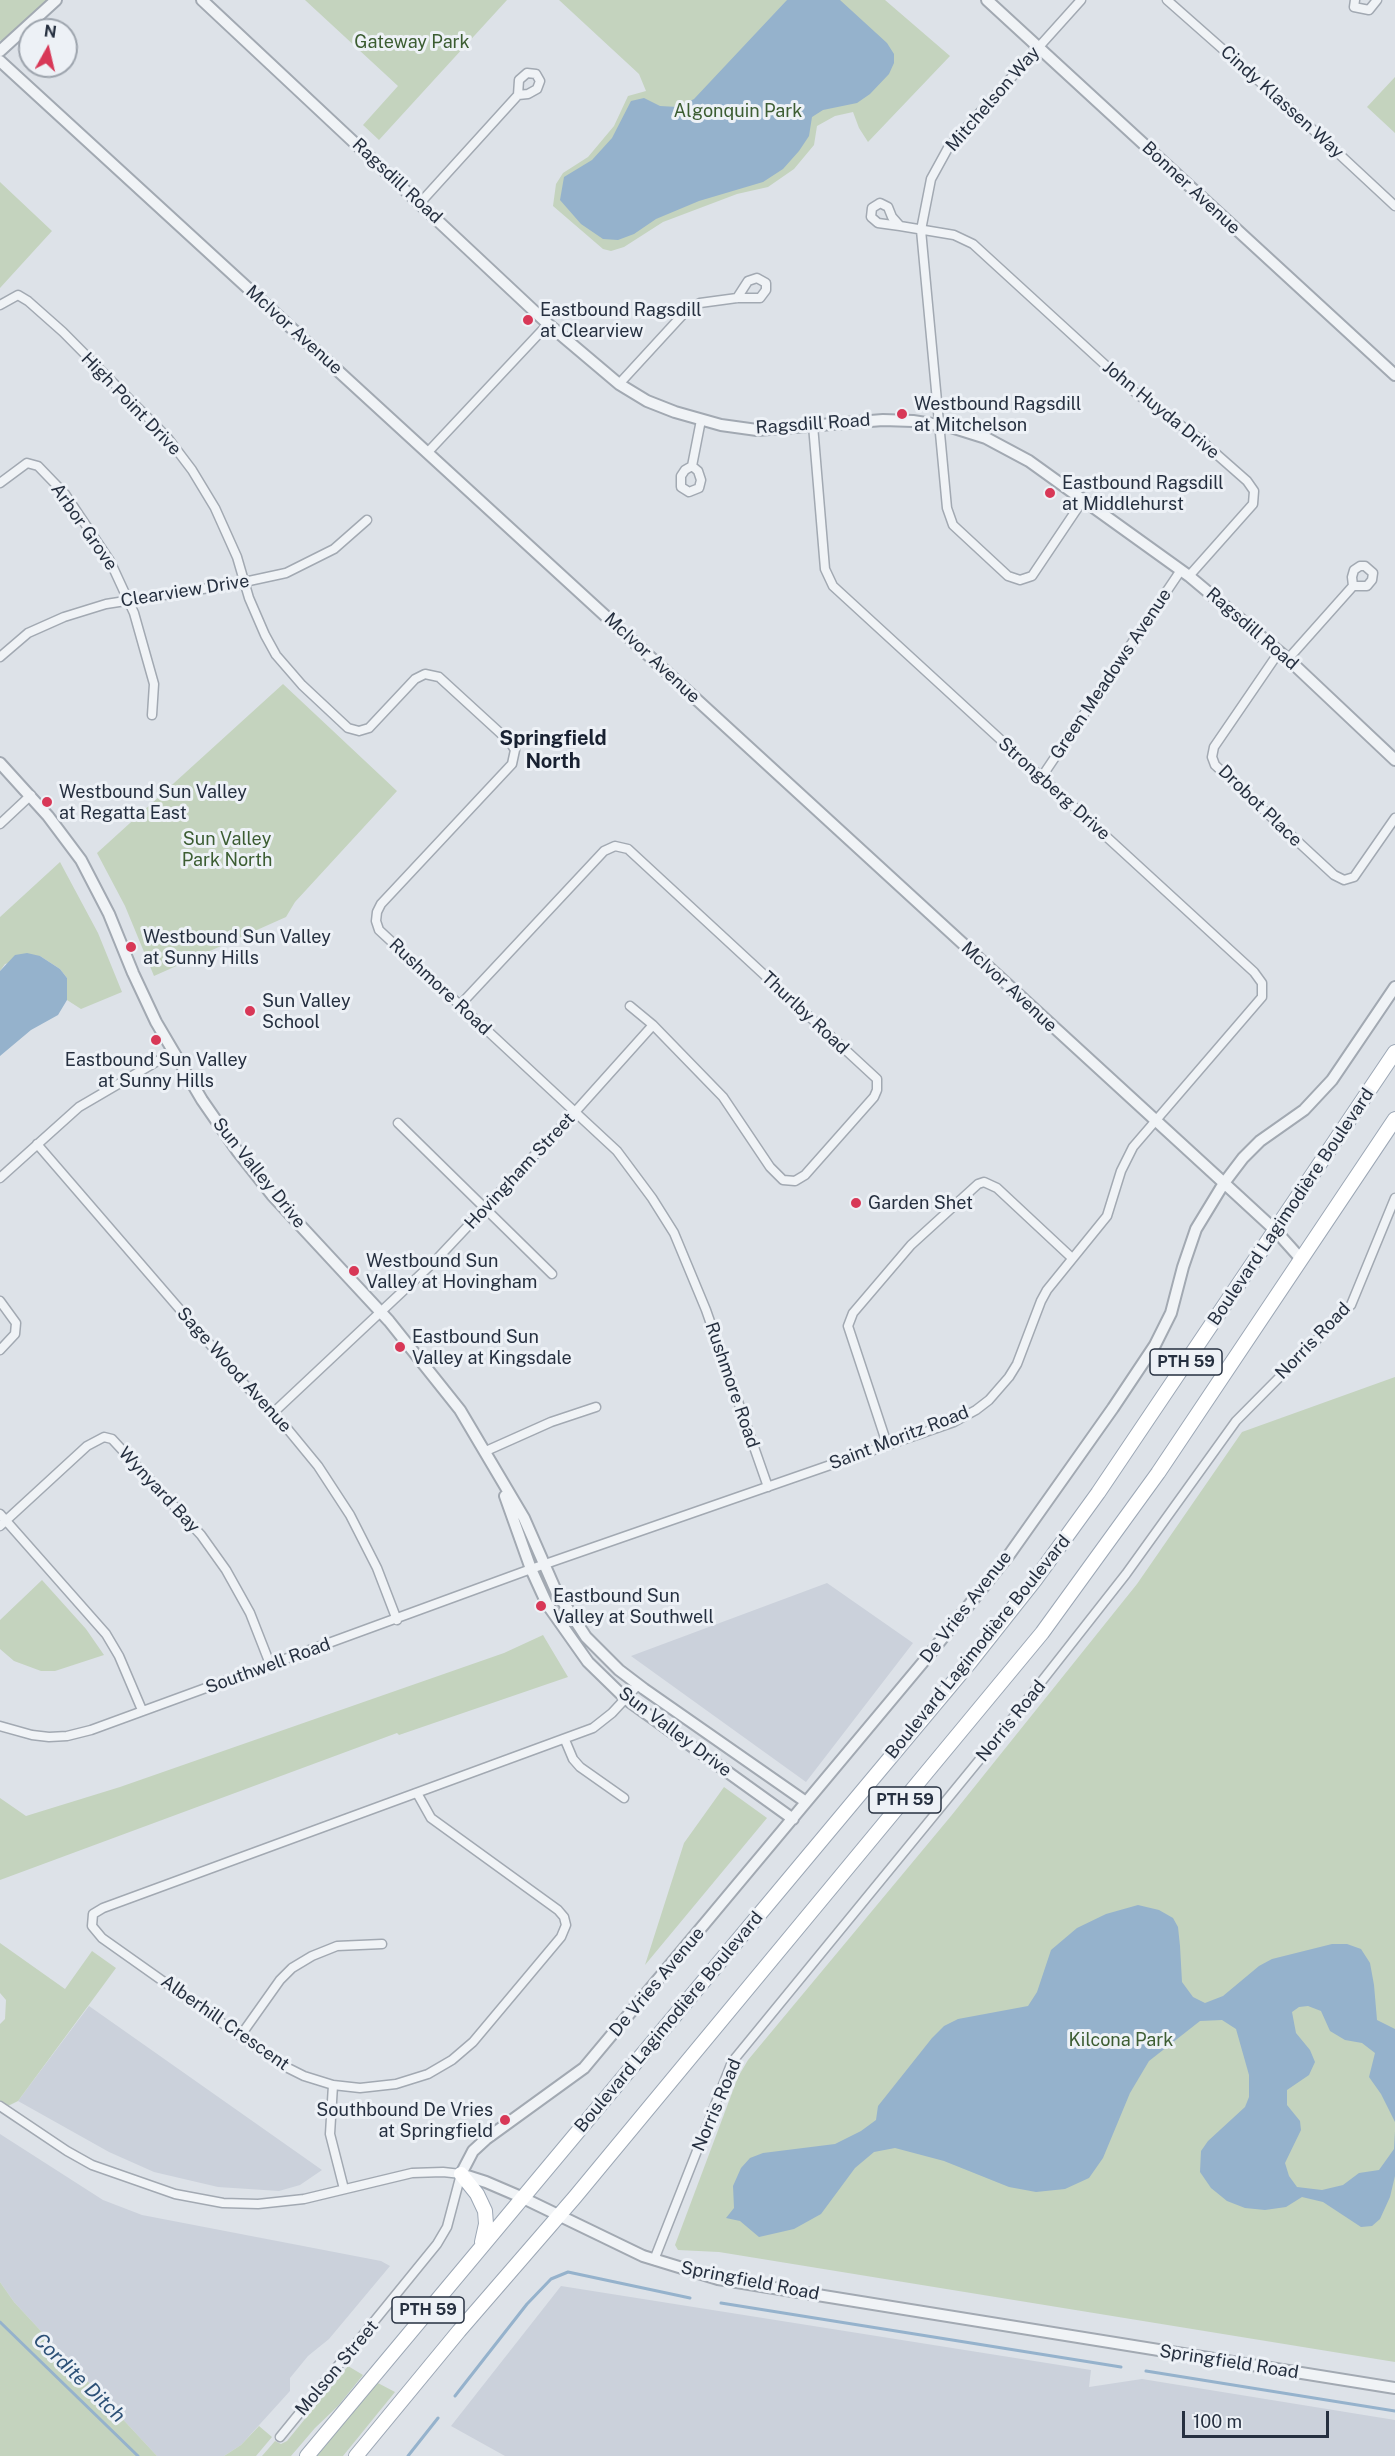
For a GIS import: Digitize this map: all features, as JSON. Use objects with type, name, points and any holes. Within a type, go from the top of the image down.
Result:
[{"type":"main road","name":"Boulevard Lagimodière Boulevard","points":[[307,2456],[1010,1612],[1098,1493],[1395,1052]]},
{"type":"main road","name":"Boulevard Lagimodière Boulevard","points":[[356,2456],[459,2331],[560,2215],[1042,1634],[1158,1473],[1395,1119]]},
{"type":"main road","points":[[461,2174],[477,2194],[485,2211],[486,2224],[481,2246]]},
{"type":"street","points":[[0,51],[56,0]]},
{"type":"street","name":"Ragsdill Road","points":[[202,0],[548,324],[619,384],[647,401],[701,420],[757,430],[883,420],[939,424],[986,438],[1029,461],[1185,573],[1284,656],[1395,760]]},
{"type":"street","name":"Bonner Avenue","points":[[987,0],[1395,375]]},
{"type":"street","name":"Mitchelson Way","points":[[1081,0],[948,148],[931,180],[921,230],[947,508],[953,525],[1008,576],[1020,580],[1032,576],[1083,500]]},
{"type":"street","name":"Cindy Klassen Way","points":[[1167,0],[1295,113],[1395,206]]},
{"type":"street","points":[[1355,0],[1354,7],[1369,10],[1377,0]]},
{"type":"street","name":"McIvor Avenue","points":[[0,61],[1224,1183],[1275,1230],[1301,1258]]},
{"type":"street","points":[[420,203],[518,95]]},
{"type":"street","points":[[900,226],[921,230]]},
{"type":"street","name":"John Huyda Drive","points":[[921,230],[954,235],[973,244],[1137,394],[1197,437],[1247,481],[1254,490],[1253,504],[1185,573]]},
{"type":"street","name":"High Point Drive","points":[[0,305],[18,295],[28,301],[63,332],[167,436],[192,470],[215,508],[245,581]]},
{"type":"street","points":[[619,384],[687,310],[700,303],[737,298]]},
{"type":"street","points":[[428,452],[548,324]]},
{"type":"street","points":[[692,466],[701,420]]},
{"type":"street","name":"Strongberg Drive","points":[[813,425],[825,569],[833,586],[1254,972],[1262,983],[1262,997],[1206,1060],[1185,1090],[1156,1122]]},
{"type":"street","name":"Arbor Grove","points":[[0,483],[27,463],[38,466],[65,494],[110,561],[130,600]]},
{"type":"street","name":"Clearview Drive","points":[[0,657],[28,633],[64,616],[105,604],[268,578],[303,566],[334,549],[367,520]]},
{"type":"street","name":"Green Meadows Avenue","points":[[1041,778],[1185,573]]},
{"type":"street","name":"Rushmore Road","points":[[245,581],[249,598],[276,655],[302,685],[348,728],[359,731],[369,728],[415,679],[425,674],[439,677],[510,742],[515,750],[512,764],[381,904],[376,921],[379,930],[617,1151],[674,1233],[706,1310],[768,1486]]},
{"type":"street","points":[[1284,656],[1353,586]]},
{"type":"street","points":[[130,600],[154,684],[152,715]]},
{"type":"street","name":"Drobot Place","points":[[1284,656],[1214,747],[1212,757],[1215,765],[1334,875],[1344,880],[1354,877],[1395,818]]},
{"type":"street","name":"Sun Valley Drive","points":[[0,763],[31,795],[81,860],[109,914],[133,973],[172,1052],[202,1100],[254,1172],[381,1312],[419,1356],[460,1410],[495,1470],[531,1569],[547,1604],[566,1634],[588,1662],[626,1699],[793,1819]]},
{"type":"street","points":[[0,824],[31,795]]},
{"type":"street","name":"Thurlby Road","points":[[460,1005],[604,851],[615,846],[628,849],[877,1079],[877,1090],[874,1097],[805,1174],[795,1181],[783,1180],[770,1167],[723,1097],[653,1025],[630,1006]]},
{"type":"street","name":"De Vries Avenue","points":[[461,2174],[473,2151],[486,2139],[584,2068],[929,1655],[1009,1554],[1155,1345],[1171,1313],[1196,1229],[1224,1183],[1260,1141],[1304,1110],[1332,1080],[1395,987]]},
{"type":"street","name":"Hovingham Street","points":[[273,1413],[436,1260],[653,1025]]},
{"type":"street","points":[[0,1178],[79,1107],[172,1052]]},
{"type":"street","name":"Saint Moritz Road","points":[[531,1569],[954,1422],[976,1410],[988,1400],[1017,1364],[1041,1300],[1107,1216],[1121,1170],[1133,1148],[1156,1122]]},
{"type":"street","points":[[398,1123],[552,1274]]},
{"type":"street","name":"Sage Wood Avenue","points":[[37,1144],[318,1466],[350,1515],[377,1568],[397,1620]]},
{"type":"street","points":[[887,1444],[848,1326],[853,1313],[911,1245],[978,1184],[984,1182],[997,1188],[1072,1258]]},
{"type":"street","name":"Norris Road","points":[[654,2260],[732,2062],[994,1742],[1126,1575],[1236,1421],[1351,1305],[1395,1198]]},
{"type":"street","points":[[0,1301],[16,1323],[15,1334],[0,1350]]},
{"type":"street","points":[[486,1451],[551,1422],[596,1407]]},
{"type":"street","name":"Wynyard Bay","points":[[2,1520],[87,1446],[104,1437],[112,1439],[201,1535],[226,1570],[250,1613],[270,1664]]},
{"type":"street","name":"Sun Valley Drive","points":[[495,1470],[524,1518],[544,1565],[569,1614],[586,1636],[619,1670],[638,1685],[807,1802]]},
{"type":"street","points":[[2,1520],[106,1634],[119,1656],[142,1710]]},
{"type":"street","name":"Southwell Road","points":[[0,1726],[32,1735],[67,1736],[91,1730],[397,1620],[531,1569]]},
{"type":"street","name":"Alberhill Crescent","points":[[417,1793],[431,1818],[558,1910],[564,1917],[566,1925],[561,1937],[472,2042],[452,2060],[428,2074],[396,2084],[360,2088],[333,2085],[291,2070],[102,1938],[92,1926],[93,1914],[103,1908],[593,1728],[626,1699],[638,1685]]},
{"type":"street","points":[[565,1740],[573,1759],[580,1767],[624,1798]]},
{"type":"street","points":[[241,2035],[280,1980],[292,1968],[312,1956],[337,1946],[382,1944]]},
{"type":"street","points":[[333,2085],[330,2134],[344,2189]]},
{"type":"street","name":"Springfield Road","points":[[0,2106],[82,2160],[104,2170],[175,2194],[223,2203],[258,2204],[304,2199],[412,2173],[461,2174],[521,2197],[608,2240],[686,2271],[733,2281],[1395,2388]]},
{"type":"street","name":"Molson Street","points":[[279,2437],[437,2244],[447,2227],[461,2174]]},
{"type":"shaded area","points":[[827,1583],[913,1643],[806,1782],[631,1656]]},
{"type":"shaded area","points":[[89,2006],[322,2170],[300,2185],[279,2191],[218,2187],[154,2172],[109,2152],[18,2101]]},
{"type":"shaded area","points":[[0,2134],[103,2200],[142,2215],[381,2261],[390,2266],[329,2339],[308,2356],[290,2378],[290,2391],[241,2445],[224,2456],[157,2456],[14,2302],[0,2282]]},
{"type":"shaded area","points":[[561,2286],[1091,2370],[1089,2387],[1142,2379],[1395,2420],[1395,2456],[505,2456],[451,2426]]},
{"type":"green space","points":[[0,0],[48,0],[28,18],[18,18],[18,27],[2,42],[0,40]]},
{"type":"green space","name":"Gateway Park","points":[[305,0],[507,0],[379,140],[363,125],[398,86]]},
{"type":"green space","name":"Algonquin Park","points":[[559,0],[885,0],[950,56],[868,142],[853,112],[835,116],[817,126],[814,145],[794,169],[768,187],[737,194],[663,222],[624,247],[611,251],[603,249],[553,206],[556,184],[563,173],[588,157],[614,126],[628,96],[646,91],[639,74]]},
{"type":"green space","points":[[1395,77],[1395,133],[1367,107]]},
{"type":"green space","points":[[0,182],[52,231],[0,288]]},
{"type":"green space","name":"Sun Valley Park North","points":[[283,684],[397,791],[295,902],[286,917],[154,976],[125,906],[97,853]]},
{"type":"green space","points":[[60,862],[98,933],[122,992],[81,1009],[67,1000],[67,978],[60,969],[40,956],[5,964],[0,971],[0,917]]},
{"type":"green space","name":"Kilcona Park","points":[[1395,1377],[1395,2362],[719,2252],[678,2250],[675,2245],[738,2077],[748,2060],[951,1816],[1137,1584],[1242,1432]]},
{"type":"green space","points":[[42,1580],[86,1629],[104,1655],[55,1671],[41,1671],[14,1661],[0,1649],[0,1620]]},
{"type":"green space","points":[[543,1635],[568,1677],[399,1735],[397,1733],[0,1880],[0,1798],[26,1816],[120,1787],[504,1653]]},
{"type":"green space","points":[[724,1787],[767,1818],[645,1965],[684,1843]]},
{"type":"green space","points":[[0,1943],[65,1989],[92,1951],[116,1968],[18,2101],[0,2110],[0,2024],[5,2019],[6,2000],[0,1993]]},
{"type":"green space","points":[[0,2282],[14,2302],[157,2456],[0,2456]]},
{"type":"green space","points":[[348,2366],[363,2375],[338,2406],[291,2456],[262,2456],[275,2441],[281,2444],[287,2441]]},
{"type":"green space","points":[[376,2382],[395,2392],[343,2456],[317,2456]]},
{"type":"green space","points":[[259,2426],[272,2437],[256,2456],[224,2456],[241,2445]]},
{"type":"water","name":"Algonquin Park","points":[[787,0],[840,0],[887,43],[894,54],[894,63],[889,74],[870,94],[857,103],[823,110],[812,117],[809,136],[799,151],[783,169],[763,182],[699,201],[656,219],[634,234],[618,240],[603,239],[581,224],[560,200],[564,177],[592,160],[612,138],[631,101],[644,98],[660,106],[678,107],[694,99]]},
{"type":"water","points":[[27,953],[40,956],[60,969],[67,978],[67,1000],[58,1015],[31,1030],[0,1056],[0,971],[15,955]]},
{"type":"water","points":[[1138,1905],[1159,1910],[1173,1918],[1178,1927],[1182,1982],[1193,1997],[1205,2003],[1223,1996],[1259,1966],[1272,1959],[1332,1944],[1347,1944],[1361,1949],[1370,1963],[1377,2020],[1395,2029],[1395,2122],[1381,2094],[1369,2077],[1375,2053],[1362,2043],[1345,2040],[1330,2031],[1321,2011],[1308,2006],[1299,2007],[1292,2012],[1296,2033],[1310,2050],[1315,2062],[1309,2075],[1287,2090],[1287,2105],[1300,2121],[1301,2130],[1285,2163],[1289,2176],[1297,2187],[1322,2190],[1343,2185],[1359,2173],[1379,2170],[1394,2149],[1395,2131],[1395,2176],[1390,2197],[1380,2219],[1372,2226],[1361,2227],[1323,2202],[1302,2197],[1286,2207],[1265,2210],[1245,2208],[1227,2201],[1211,2188],[1200,2172],[1201,2151],[1208,2141],[1245,2107],[1249,2097],[1249,2075],[1236,2029],[1222,2020],[1200,2021],[1149,2061],[1130,2093],[1103,2158],[1089,2178],[1065,2189],[1036,2192],[1009,2187],[944,2161],[895,2148],[874,2152],[855,2168],[821,2214],[794,2229],[759,2237],[740,2221],[726,2218],[734,2208],[733,2186],[741,2168],[750,2158],[763,2153],[835,2144],[861,2131],[876,2120],[878,2106],[944,2026],[958,2019],[1028,2006],[1037,1992],[1051,1950],[1077,1928],[1106,1914]]},
{"type":"waterway","points":[[455,2396],[527,2304],[551,2279],[568,2272],[690,2298]]},
{"type":"waterway","points":[[721,2303],[1121,2367]]},
{"type":"waterway","name":"Cordite Ditch","points":[[0,2322],[138,2456]]},
{"type":"waterway","points":[[1146,2371],[1395,2411]]},
{"type":"waterway","points":[[408,2456],[438,2418]]},
{"type":"place","name":"Eastbound Ragsdill at Clearview","points":[[528,320]]},
{"type":"place","name":"Westbound Ragsdill at Mitchelson","points":[[902,414]]},
{"type":"place","name":"Eastbound Ragsdill at Middlehurst","points":[[1050,493]]},
{"type":"place","name":"Westbound Sun Valley at Regatta East","points":[[47,802]]},
{"type":"place","name":"Westbound Sun Valley at Sunny Hills","points":[[131,947]]},
{"type":"place","name":"Sun Valley School","points":[[250,1011]]},
{"type":"place","name":"Eastbound Sun Valley at Sunny Hills","points":[[156,1040]]},
{"type":"place","name":"Garden Shet","points":[[856,1203]]},
{"type":"place","name":"Westbound Sun Valley at Hovingham","points":[[354,1271]]},
{"type":"place","name":"Eastbound Sun Valley at Kingsdale","points":[[400,1347]]},
{"type":"place","name":"Eastbound Sun Valley at Southwell","points":[[541,1606]]},
{"type":"place","name":"Southbound De Vries at Springfield","points":[[505,2120]]},
{"type":"district","name":"Springfield North","points":[[553,750]]}]
